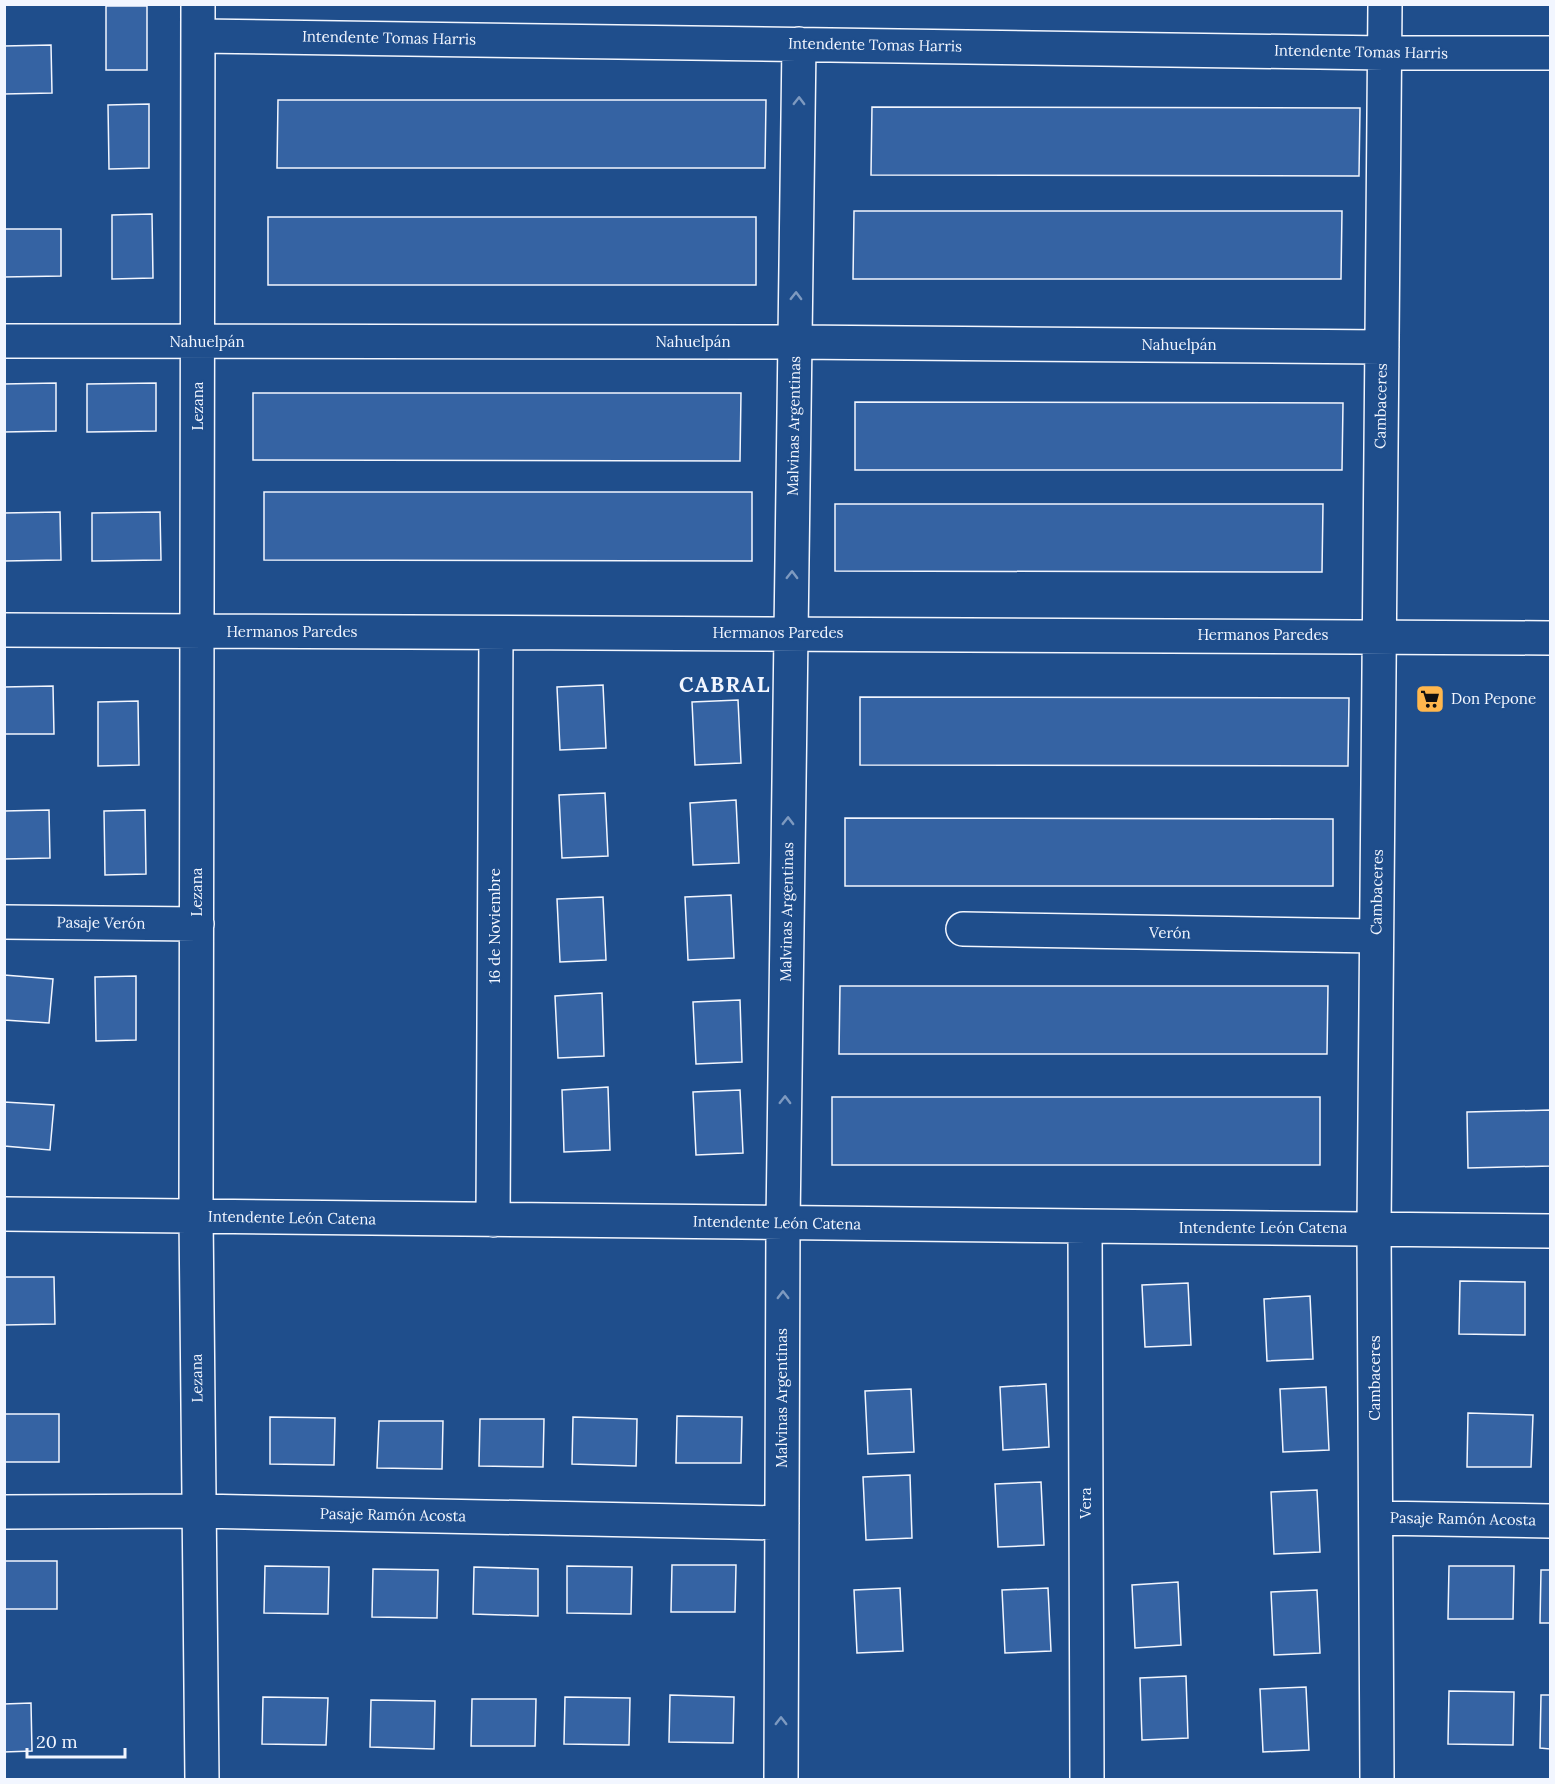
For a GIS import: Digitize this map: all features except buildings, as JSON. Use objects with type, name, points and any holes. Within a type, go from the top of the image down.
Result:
[{"type":"street","name":"Cambaceres","points":[[1377,1779],[1374,1229],[1385,4]]},
{"type":"street","name":"Intendente Tomas Harris","points":[[199,20],[800,44],[1384,53],[1551,53]]},
{"type":"street","name":"Lezana","points":[[199,20],[196,1216],[201,1779]]},
{"type":"street","name":"Malvinas Argentinas","points":[[781,1779],[783,1224],[800,44]]},
{"type":"street","name":"Nahuelpán","points":[[4,341],[795,342],[1382,347]]},
{"type":"street","name":"Hermanos Paredes","points":[[4,630],[1551,638]]},
{"type":"street","name":"16 de Noviembre","points":[[493,1220],[496,633]]},
{"type":"street","name":"Pasaje Verón","points":[[4,922],[197,924]]},
{"type":"street","name":"Verón","points":[[963,929],[1377,936]]},
{"type":"street","name":"Intendente León Catena","points":[[4,1214],[1551,1231]]},
{"type":"street","name":"Vera","points":[[1085,1227],[1087,1779]]},
{"type":"street","name":"Pasaje Ramón Acosta","points":[[4,1512],[199,1511],[782,1523]]},
{"type":"street","name":"Pasaje Ramón Acosta","points":[[1376,1518],[1551,1521]]},
{"type":"place","name":"Don Pepone","points":[[1430,699]]},
{"type":"district","name":"CABRAL","points":[[725,685]]}]
